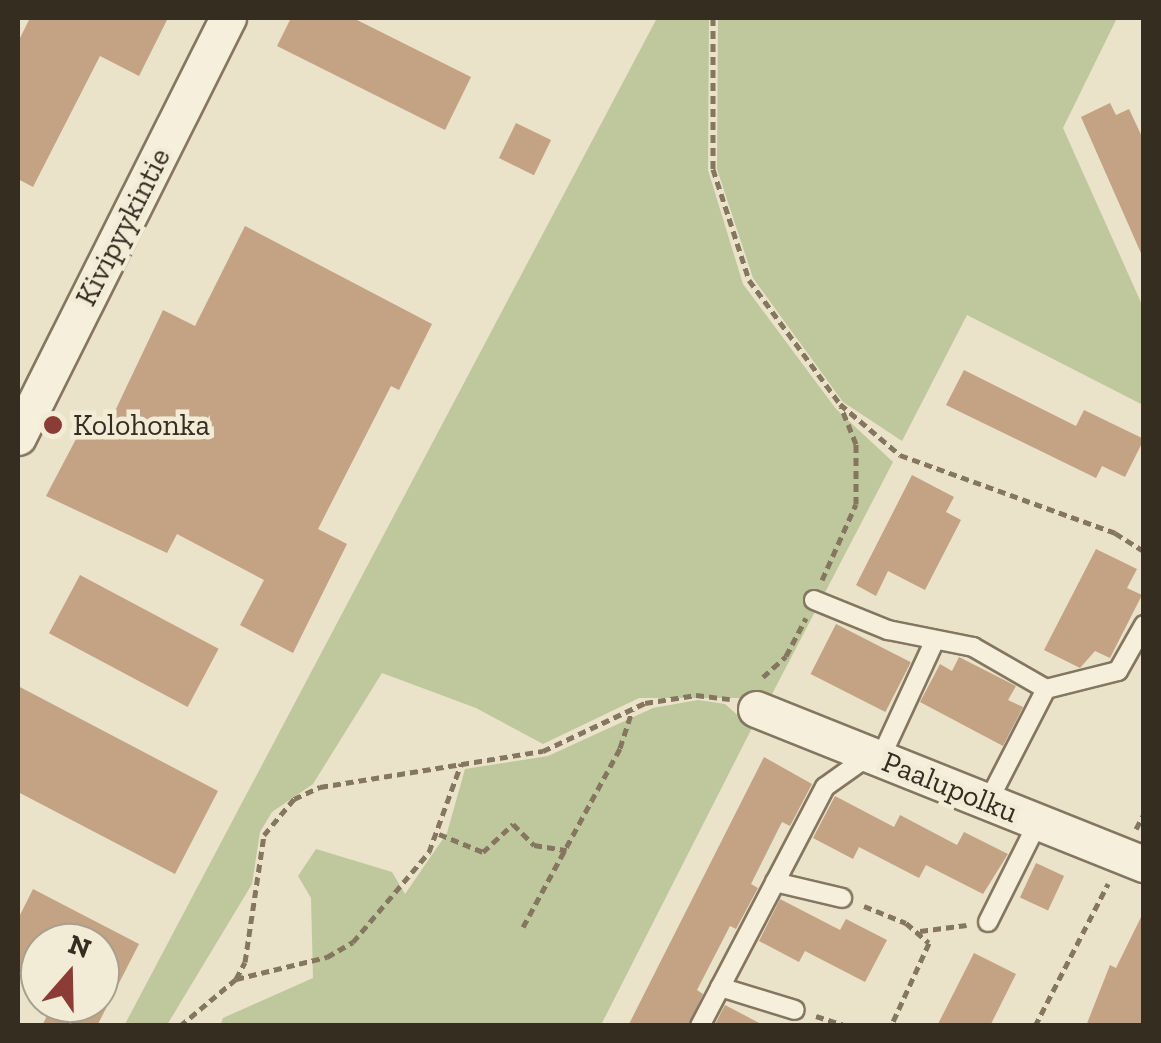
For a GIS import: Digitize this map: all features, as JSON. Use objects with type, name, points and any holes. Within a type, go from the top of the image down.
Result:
[{"type":"street","name":"Kivipyykintie","points":[[18,437],[228,18]]},
{"type":"street","name":"Paalupolku","points":[[747,706],[1133,860]]},
{"type":"lane","points":[[814,600],[934,642],[973,647],[1046,689],[1118,672],[1144,624]]},
{"type":"lane","points":[[700,1026],[825,788],[875,757],[934,642]]},
{"type":"lane","points":[[988,802],[1046,689]]},
{"type":"lane","points":[[988,922],[1038,822]]},
{"type":"lane","points":[[775,882],[842,898]]},
{"type":"lane","points":[[720,986],[795,1010]]},
{"type":"path","points":[[713,18],[712,170],[748,280],[840,404],[900,455],[1114,533],[1144,552]]},
{"type":"path","points":[[180,1026],[236,979],[245,962],[264,835],[276,816],[320,787],[544,751],[632,710],[696,695],[747,706],[786,656],[856,504],[856,444],[840,404]]},
{"type":"path","points":[[522,927],[566,850],[632,710]]},
{"type":"path","points":[[236,979],[327,956],[353,942],[397,896],[439,834],[461,764]]},
{"type":"path","points":[[1035,1026],[1133,860],[1144,814]]},
{"type":"path","points":[[439,834],[483,852],[513,824],[534,844],[566,850]]},
{"type":"path","points":[[842,898],[920,931],[929,943],[891,1026]]},
{"type":"path","points":[[920,931],[988,922]]},
{"type":"path","points":[[795,1010],[846,1026]]},
{"type":"green space","points":[[657,18],[709,18],[708,170],[743,284],[836,409],[893,462],[770,698],[639,698],[543,744],[476,708],[382,673],[313,784],[272,812],[260,832],[252,884],[167,1025],[124,1026]]},
{"type":"green space","points":[[718,18],[1117,18],[1063,128],[1143,307],[1143,405],[967,315],[902,441],[843,402],[753,278],[717,169]]},
{"type":"green space","points":[[698,700],[725,704],[752,728],[601,1025],[220,1026],[223,1018],[313,978],[311,898],[298,876],[316,849],[392,872],[405,894],[447,833],[465,769],[548,756],[653,708]]},
{"type":"building","points":[[30,18],[168,18],[139,76],[100,56],[33,187],[18,179],[18,42]]},
{"type":"building","points":[[291,18],[353,18],[471,77],[445,130],[277,46]]},
{"type":"building","points":[[1110,103],[1116,115],[1129,109],[1144,141],[1144,260],[1081,117]]},
{"type":"building","points":[[516,123],[551,140],[534,175],[499,158]]},
{"type":"building","points":[[245,226],[432,324],[399,390],[391,386],[318,529],[347,544],[293,653],[240,625],[264,580],[177,534],[167,553],[46,496],[86,420],[106,430],[163,310],[195,326]]},
{"type":"building","points":[[964,370],[1076,426],[1084,410],[1144,439],[1125,477],[1102,466],[1096,478],[946,405]]},
{"type":"building","points":[[912,475],[954,497],[946,512],[961,520],[925,590],[888,571],[876,596],[856,585]]},
{"type":"building","points":[[1096,549],[1137,569],[1127,588],[1142,595],[1110,658],[1095,651],[1080,668],[1044,650]]},
{"type":"building","points":[[80,575],[219,649],[188,707],[49,633]]},
{"type":"building","points":[[836,624],[911,662],[885,712],[811,674]]},
{"type":"building","points":[[959,657],[1016,686],[1008,700],[1023,707],[1003,746],[920,702],[940,664],[952,671]]},
{"type":"building","points":[[18,686],[218,791],[175,874],[18,792]]},
{"type":"building","points":[[764,757],[812,784],[790,826],[782,822],[751,884],[758,888],[736,929],[730,926],[697,990],[703,994],[688,1026],[628,1026]]},
{"type":"building","points":[[835,796],[894,827],[900,815],[957,845],[964,832],[1008,854],[983,894],[926,865],[919,878],[859,847],[853,859],[813,838]]},
{"type":"building","points":[[1036,863],[1064,876],[1048,911],[1020,897]]},
{"type":"building","points":[[33,889],[99,923],[20,923],[20,975],[18,919]]},
{"type":"building","points":[[780,899],[840,930],[846,919],[887,940],[865,982],[805,951],[799,962],[759,941]]},
{"type":"building","points":[[1144,911],[1144,1026],[1086,1026],[1110,965],[1116,968]]},
{"type":"building","points":[[120,934],[139,944],[120,981]]},
{"type":"building","points":[[974,953],[1016,974],[990,1026],[937,1026]]},
{"type":"building","points":[[725,1005],[765,1026],[714,1026]]},
{"type":"building","points":[[43,1023],[99,1023],[97,1026],[42,1026]]},
{"type":"place","name":"Kolohonka","points":[[53,425]]}]
